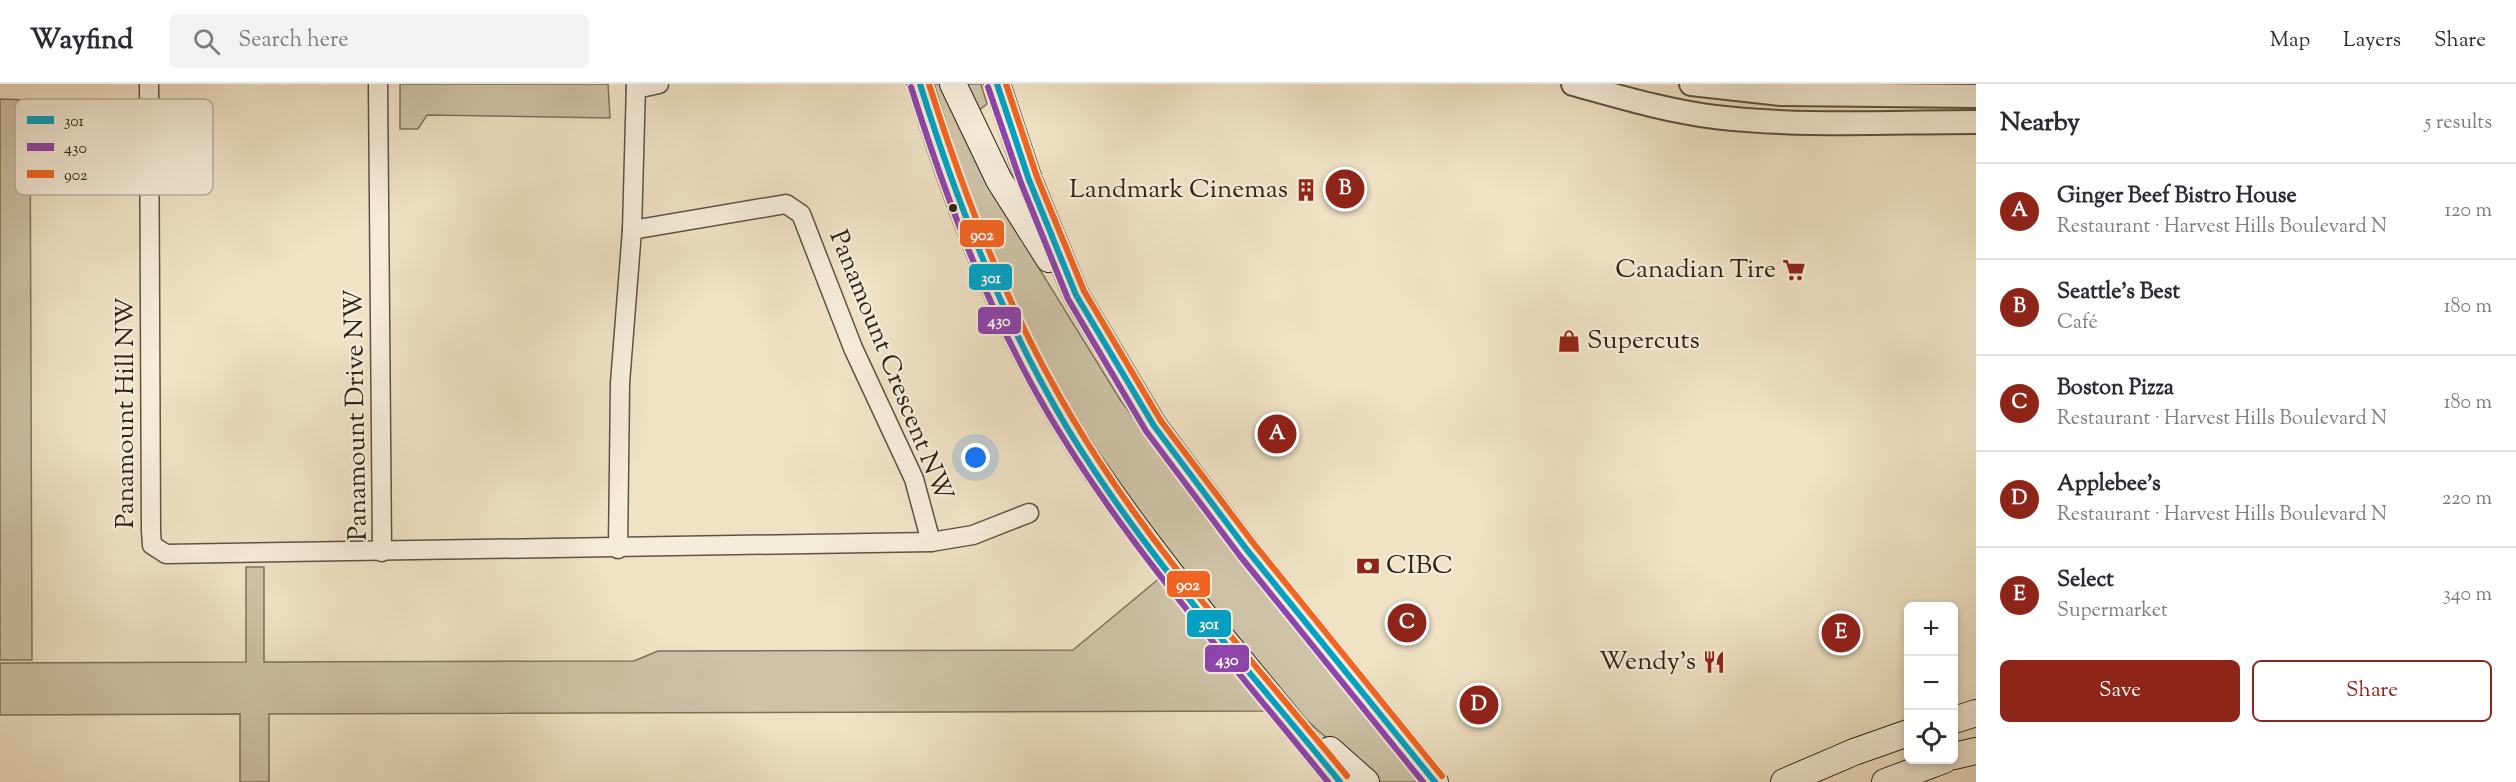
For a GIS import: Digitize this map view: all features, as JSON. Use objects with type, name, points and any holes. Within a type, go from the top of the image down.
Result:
[{"type":"main road","points":[[920,84],[949,174],[999,298],[1051,399],[1095,471],[1156,554],[1340,782]]},
{"type":"main road","points":[[953,84],[999,180],[1041,247],[1076,295],[1154,426],[1182,466],[1435,782]]},
{"type":"main road","points":[[998,84],[1029,180],[1076,295]]},
{"type":"main road","points":[[1013,84],[1029,180]]},
{"type":"main road","points":[[1284,711],[1366,782]]},
{"type":"main road","points":[[1958,718],[1976,713]]},
{"type":"main road","points":[[1784,782],[1854,752],[1904,734]]},
{"type":"main road","points":[[1958,755],[1976,751]]},
{"type":"main road","points":[[1885,782],[1931,764]]},
{"type":"street","name":"Panamount Hill NW","points":[[149,84],[149,99]]},
{"type":"street","name":"Panamount Drive NW","points":[[378,84],[382,552],[618,549]]},
{"type":"street","points":[[618,549],[620,383],[632,230],[636,87],[659,84]]},
{"type":"street","points":[[1573,84],[1644,104],[1714,117],[1784,122],[1976,122]]},
{"type":"street","points":[[1691,84],[1781,94],[1976,96]]},
{"type":"street","name":"Panamount Hill NW","points":[[150,195],[152,545],[166,554],[382,552]]},
{"type":"street","name":"Panamount Crescent NW","points":[[618,549],[931,542],[914,479],[853,348],[801,214],[786,204],[632,230]]},
{"type":"street","points":[[931,542],[973,535],[1029,513]]},
{"type":"shaded area","points":[[400,84],[608,84],[610,118],[427,115],[418,129],[400,129]]},
{"type":"shaded area","points":[[928,84],[941,84],[1040,270],[1121,401],[1293,628],[1419,782],[1376,782],[1284,700],[1095,458],[996,277]]},
{"type":"shaded area","points":[[966,84],[981,84],[987,104],[979,110]]},
{"type":"shaded area","points":[[0,99],[15,100],[15,195],[30,195],[32,660],[0,660]]},
{"type":"shaded area","points":[[246,567],[264,567],[264,662],[634,661],[658,651],[1073,650],[1161,577],[1266,711],[269,714],[269,782],[240,782],[240,714],[0,715],[0,663],[246,662]]},
{"type":"transit line","name":"301","points":[[920,84],[949,172],[1001,302],[1066,426],[1096,473],[1162,564],[1340,782]]},
{"type":"transit line","name":"902","points":[[929,84],[958,171],[991,257],[1030,340],[1074,421],[1104,468],[1169,559],[1347,776]]},
{"type":"transit line","name":"301","points":[[997,84],[1029,180],[1076,295],[1154,426],[1247,550],[1435,782]]},
{"type":"transit line","name":"902","points":[[1006,84],[1037,177],[1084,291],[1161,421],[1254,544],[1442,776]]},
{"type":"transit line","name":"430","points":[[911,87],[957,221],[993,308],[1060,433],[1121,524],[1154,568],[1328,782]]},
{"type":"transit line","name":"430","points":[[988,87],[1021,183],[1068,299],[1146,431],[1240,556],[1423,782]]},
{"type":"place","name":"Seattle's Best","points":[[1345,189]]},
{"type":"place","name":"Landmark Cinemas","points":[[1306,190]]},
{"type":"place","name":"Canadian Tire","points":[[1794,270]]},
{"type":"place","name":"Supercuts","points":[[1569,341]]},
{"type":"place","name":"Ginger Beef Bistro House","points":[[1277,434]]},
{"type":"place","name":"CIBC","points":[[1368,566]]},
{"type":"place","name":"Boston Pizza","points":[[1407,623]]},
{"type":"place","name":"Select","points":[[1841,633]]},
{"type":"place","name":"Wendy's","points":[[1714,662]]},
{"type":"place","name":"Applebee's","points":[[1479,705]]}]
